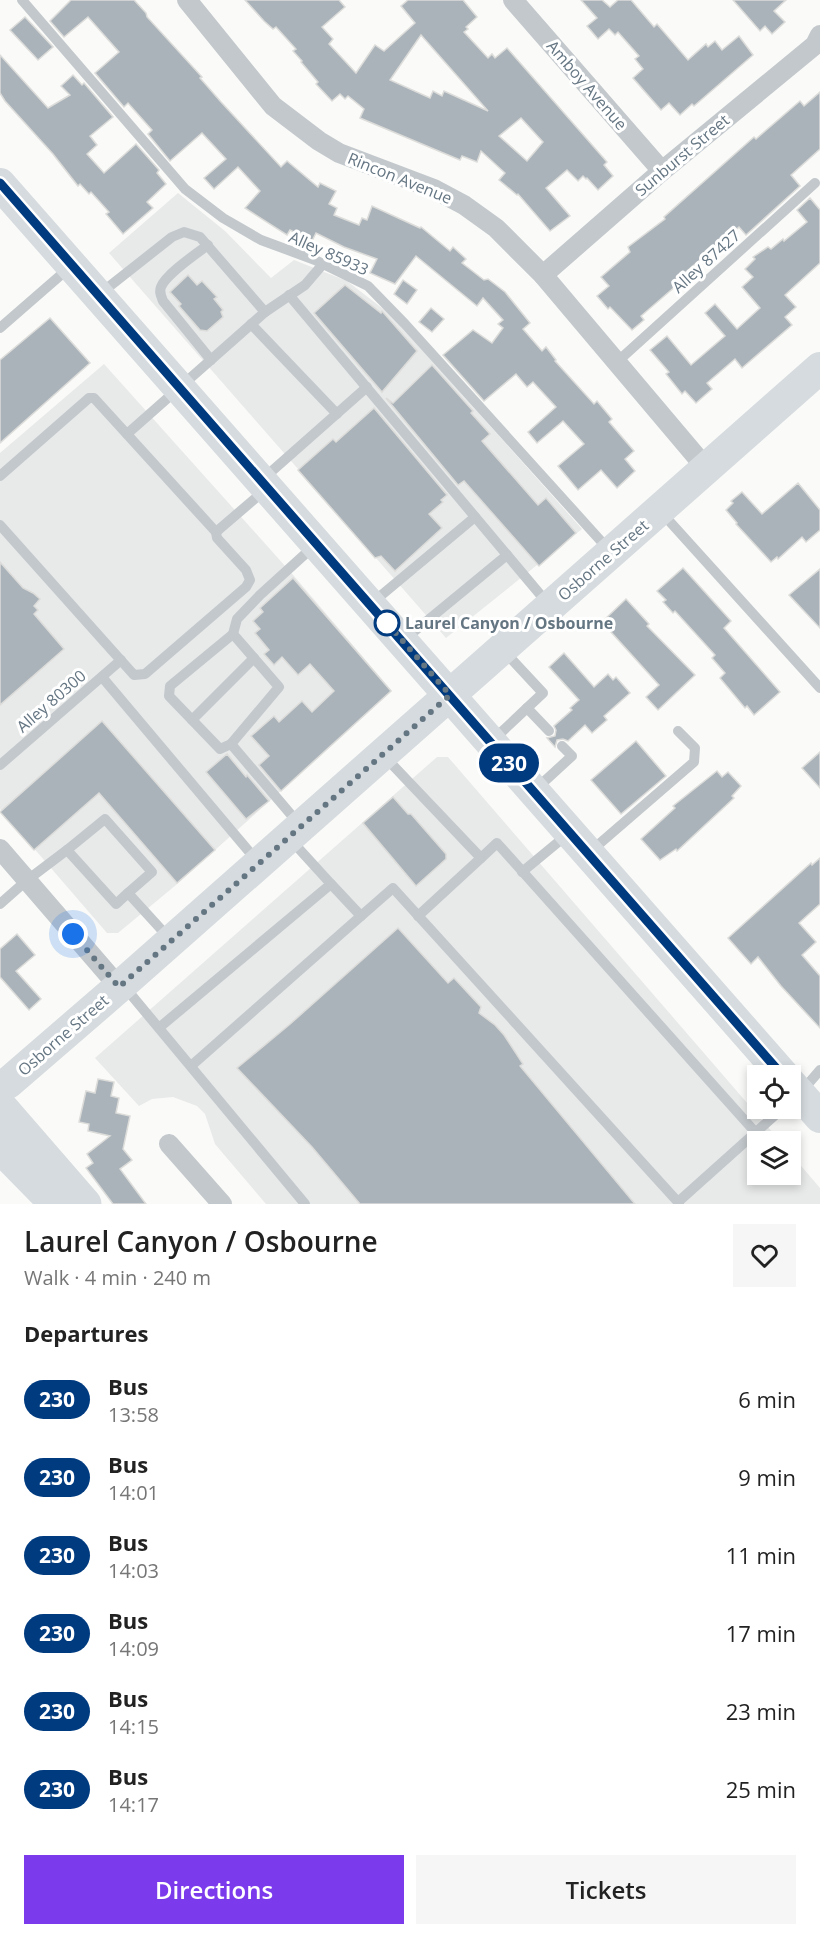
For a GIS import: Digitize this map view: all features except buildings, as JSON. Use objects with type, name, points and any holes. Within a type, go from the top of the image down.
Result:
[{"type":"highway","points":[[2,1098],[85,1204]]},
{"type":"highway","points":[[0,1148],[56,1204]]},
{"type":"main road","points":[[8,197],[72,266],[450,695],[579,843],[765,1065]]},
{"type":"main road","name":"Osborne Street","points":[[2,1098],[121,985],[820,368]]},
{"type":"main road","points":[[801,1102],[820,1117]]},
{"type":"street","name":"Rincon Avenue","points":[[187,0],[273,106],[319,141],[339,153],[434,189],[464,205],[496,228],[543,275],[706,468]]},
{"type":"street","name":"Amboy Avenue","points":[[513,0],[662,171]]},
{"type":"street","name":"Sunburst Street","points":[[543,275],[662,171],[815,45],[820,35]]},
{"type":"street","points":[[0,849],[26,881],[121,985]]},
{"type":"street","points":[[169,1144],[222,1204]]},
{"type":"lane","name":"Alley 85933","points":[[22,0],[185,189],[223,218],[261,240],[323,264],[368,286],[611,553]]},
{"type":"lane","name":"Alley 87427","points":[[617,362],[815,183]]},
{"type":"lane","points":[[98,296],[172,237],[184,232],[200,237],[265,312]]},
{"type":"lane","points":[[208,245],[166,278],[161,285],[160,293],[163,301],[211,360]]},
{"type":"lane","points":[[127,434],[265,312],[304,285],[323,264]]},
{"type":"lane","points":[[0,328],[72,266]]},
{"type":"lane","points":[[289,295],[550,606]]},
{"type":"lane","points":[[251,324],[337,414]]},
{"type":"lane","points":[[216,532],[367,387]]},
{"type":"lane","points":[[0,476],[89,398],[94,398],[216,532],[217,538],[249,575],[250,580],[246,587],[146,674],[134,675],[0,525]]},
{"type":"lane","points":[[659,510],[820,688]]},
{"type":"lane","points":[[370,605],[475,517]]},
{"type":"lane","points":[[233,634],[279,687],[231,744],[220,749],[169,696],[170,686],[233,634],[237,619],[316,543]]},
{"type":"lane","points":[[402,641],[507,555]]},
{"type":"lane","points":[[491,742],[543,693],[502,650]]},
{"type":"lane","points":[[192,720],[254,658]]},
{"type":"lane","name":"Alley 80300","points":[[0,765],[121,660]]},
{"type":"lane","points":[[102,676],[259,864]]},
{"type":"lane","points":[[527,708],[549,731]]},
{"type":"lane","points":[[522,872],[579,843],[694,762],[695,748],[678,731]]},
{"type":"lane","points":[[231,744],[331,884],[361,916]]},
{"type":"lane","points":[[534,792],[572,756],[562,746]]},
{"type":"lane","points":[[383,755],[481,858]]},
{"type":"lane","points":[[0,904],[105,819],[152,872],[116,904],[67,850]]},
{"type":"lane","points":[[418,916],[497,843],[754,1131]]},
{"type":"lane","points":[[160,1027],[331,884]]},
{"type":"lane","points":[[191,1066],[393,888],[679,1203],[747,1141]]},
{"type":"lane","points":[[128,893],[172,940]]},
{"type":"lane","points":[[121,985],[160,1027],[305,1204]]},
{"type":"lane","points":[[801,1084],[820,1070]]},
{"type":"lane","points":[[758,1131],[768,1119]]},
{"type":"shaded area","points":[[178,193],[225,231],[271,278],[294,260],[347,281],[391,315],[582,529],[446,638],[109,253]]},
{"type":"shaded area","points":[[104,364],[294,576],[392,691],[176,885],[118,933],[107,933],[0,809],[0,453]]},
{"type":"shaded area","points":[[437,757],[448,757],[747,1103],[747,1119],[761,1119],[771,1131],[747,1131],[747,1185],[801,1185],[801,1166],[820,1188],[820,1204],[266,1204],[215,1144],[205,1114],[197,1106],[173,1097],[152,1099],[139,1106],[95,1058]]},
{"type":"bus line","name":"230","points":[[0,183],[773,1065]]},
{"type":"place","name":"Laurel Canyon / Osbourne","points":[[387,623]]},
{"type":"route","points":[[73,934],[119,987],[450,695],[387,623]]}]
